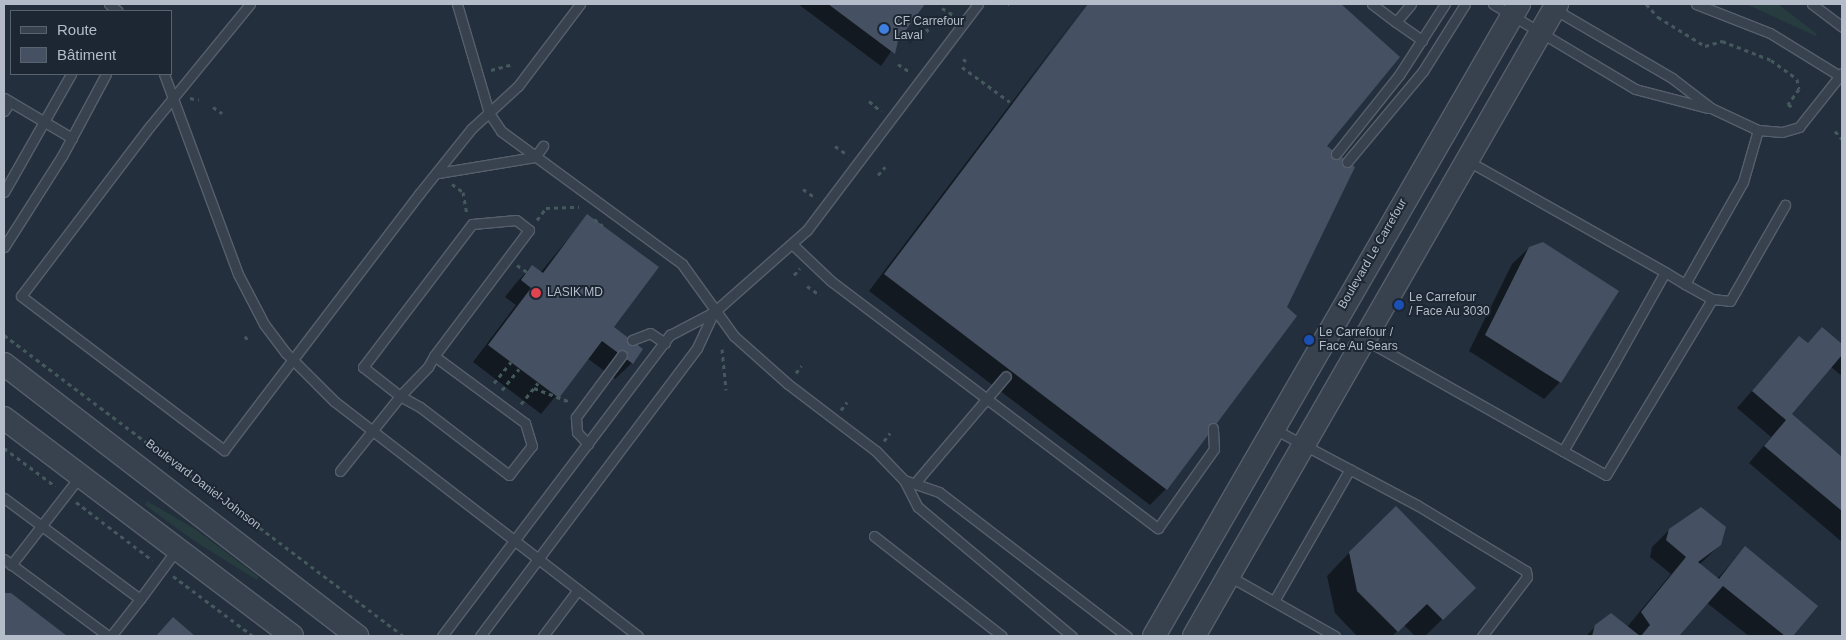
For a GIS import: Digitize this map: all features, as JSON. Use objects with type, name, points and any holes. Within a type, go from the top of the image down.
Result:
[{"type":"street","points":[[1194,636],[1539,35],[1552,5]]},
{"type":"street","name":"Boulevard Le Carrefour","points":[[1154,636],[1515,10]]},
{"type":"street","name":"Boulevard Daniel-Johnson","points":[[4,364],[357,636]]},
{"type":"street","points":[[4,418],[292,636]]},
{"type":"lane","points":[[250,4],[175,96],[21,296],[224,450],[438,173],[489,113],[518,86],[580,4]]},
{"type":"lane","points":[[457,4],[489,113],[501,131],[682,264],[714,312],[782,378],[861,437],[904,480],[918,507],[1072,636]]},
{"type":"lane","points":[[442,636],[675,330],[714,312],[793,245],[978,4]]},
{"type":"lane","points":[[1372,4],[1422,40]]},
{"type":"lane","points":[[1396,22],[1411,4]]},
{"type":"lane","points":[[1336,154],[1422,40],[1445,4]]},
{"type":"lane","points":[[1347,162],[1423,71],[1465,4]]},
{"type":"lane","points":[[1493,4],[1515,10],[1539,35],[1635,89],[1711,108],[1758,130],[1782,132],[1799,128],[1841,74],[1782,39],[1696,4]]},
{"type":"lane","points":[[1812,4],[1842,27]]},
{"type":"lane","points":[[1552,5],[1672,78],[1711,108]]},
{"type":"lane","points":[[4,192],[45,123],[70,75]]},
{"type":"lane","points":[[4,247],[72,138],[105,75]]},
{"type":"lane","points":[[164,75],[175,96],[238,274],[264,324],[293,360],[373,432],[516,538],[536,561],[638,636]]},
{"type":"lane","points":[[4,111],[7,100],[72,138]]},
{"type":"lane","points":[[1685,284],[1743,182],[1758,130]]},
{"type":"lane","points":[[438,173],[535,157],[543,146]]},
{"type":"lane","points":[[1466,160],[1712,299],[1730,301],[1784,205]]},
{"type":"lane","points":[[340,471],[400,396],[413,386],[434,356],[529,230],[516,220],[472,224],[363,367],[400,396],[509,475],[532,446],[525,423],[434,356]]},
{"type":"lane","points":[[793,245],[831,280],[1158,528],[1214,449],[1213,428]]},
{"type":"lane","points":[[1563,451],[1666,272]]},
{"type":"lane","points":[[1364,339],[1606,475],[1712,299]]},
{"type":"lane","points":[[480,636],[697,348],[714,312]]},
{"type":"lane","points":[[632,340],[650,334],[665,343]]},
{"type":"lane","points":[[588,444],[577,432],[576,417],[622,355]]},
{"type":"lane","points":[[915,483],[1006,376]]},
{"type":"lane","points":[[1274,429],[1350,469],[1526,570],[1527,577],[1482,636]]},
{"type":"lane","points":[[1274,601],[1350,469]]},
{"type":"lane","points":[[80,476],[41,526],[8,562],[109,636],[140,599],[177,549]]},
{"type":"lane","points":[[904,480],[939,492],[1127,636]]},
{"type":"lane","points":[[4,498],[140,599]]},
{"type":"lane","points":[[874,536],[1002,636]]},
{"type":"lane","points":[[1229,576],[1336,636]]},
{"type":"lane","points":[[543,636],[577,591]]},
{"type":"path","points":[[1646,4],[1658,17],[1705,46],[1722,41],[1771,60],[1797,79],[1799,89],[1788,104],[1792,107]]},
{"type":"path","points":[[916,16],[929,32]]},
{"type":"path","points":[[492,70],[514,64]]},
{"type":"path","points":[[898,64],[902,67]]},
{"type":"path","points":[[962,67],[1010,102]]},
{"type":"path","points":[[870,101],[875,105]]},
{"type":"path","points":[[213,107],[222,113]]},
{"type":"path","points":[[1835,131],[1842,139]]},
{"type":"path","points":[[835,146],[841,150]]},
{"type":"path","points":[[878,175],[885,167]]},
{"type":"path","points":[[803,189],[809,193]]},
{"type":"path","points":[[463,192],[466,212]]},
{"type":"path","points":[[546,208],[577,206],[582,210]]},
{"type":"path","points":[[588,214],[603,226]]},
{"type":"path","points":[[807,286],[820,295]]},
{"type":"path","name":"Boulevard Daniel-Johnson","points":[[4,334],[403,636]]},
{"type":"path","points":[[722,349],[726,390]]},
{"type":"path","points":[[502,373],[511,362]]},
{"type":"path","points":[[511,380],[519,369]]},
{"type":"path","points":[[519,407],[538,383]]},
{"type":"path","points":[[534,388],[573,403]]},
{"type":"path","points":[[4,448],[58,488]]},
{"type":"path","points":[[73,500],[152,560]]},
{"type":"path","points":[[176,578],[253,636]]},
{"type":"green space","points":[[1746,4],[1778,4],[1817,34],[1816,36]]},
{"type":"green space","points":[[147,501],[195,529],[259,577],[257,580],[193,540],[145,505]]},
{"type":"building","name":"CF Carrefour Laval","points":[[828,4],[925,4],[898,41],[895,54]]},
{"type":"building","points":[[1088,4],[1341,4],[1400,57],[1327,146],[1355,167],[1287,307],[1297,316],[1167,490],[884,274]]},
{"type":"building","points":[[587,214],[659,267],[614,327],[643,349],[633,364],[602,341],[559,398],[488,345],[531,288],[521,280],[532,265],[543,273]]},
{"type":"building","points":[[1543,242],[1619,291],[1561,383],[1485,335],[1529,247]]},
{"type":"building","points":[[1822,327],[1842,344],[1842,355],[1792,414],[1842,457],[1842,511],[1764,446],[1786,420],[1752,391],[1799,336],[1808,343]]},
{"type":"building","points":[[1396,506],[1476,588],[1443,620],[1427,604],[1398,632],[1357,591],[1349,552]]},
{"type":"building","points":[[1701,507],[1726,527],[1721,545],[1698,562],[1719,579],[1745,546],[1818,606],[1793,636],[1785,636],[1723,586],[1679,636],[1641,636],[1650,625],[1641,612],[1686,557],[1666,540],[1669,529]]},
{"type":"building","points":[[4,593],[11,593],[67,636],[4,636]]},
{"type":"building","points":[[1611,613],[1640,636],[1592,636],[1595,625]]},
{"type":"building","points":[[173,617],[195,636],[156,636]]},
{"type":"place","name":"CF Carrefour Laval","points":[[884,29]]},
{"type":"place","name":"LASIK MD","points":[[536,293]]},
{"type":"place","name":"Le Carrefour / Face Au 3030","points":[[1399,305]]},
{"type":"place","name":"Le Carrefour / Face Au Sears","points":[[1309,340]]}]
